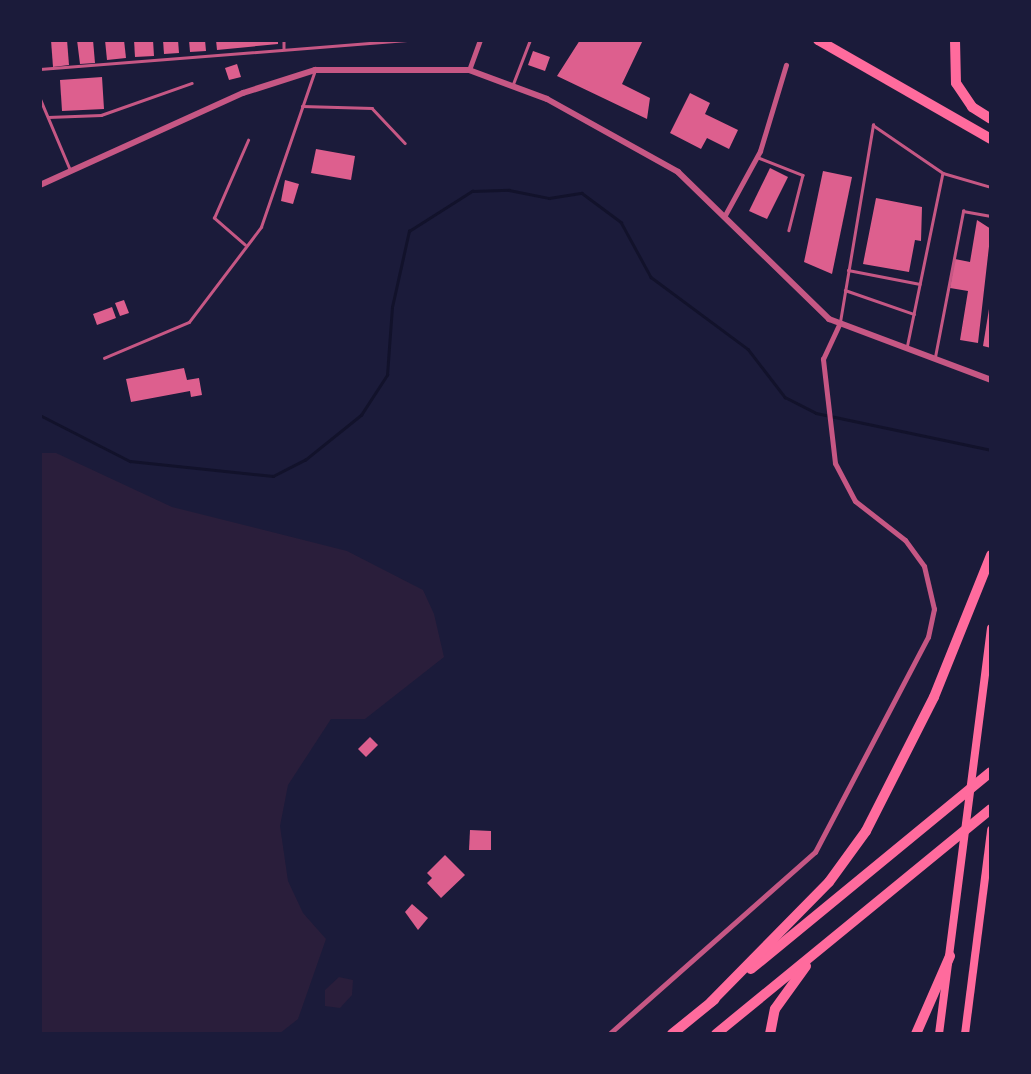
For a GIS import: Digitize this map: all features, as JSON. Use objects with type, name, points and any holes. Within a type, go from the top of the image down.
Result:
[{"type":"highway","points":[[818,40],[991,139]]},
{"type":"highway","points":[[955,40],[956,83],[972,107],[991,119]]},
{"type":"highway","points":[[711,1002],[829,882],[866,831],[934,697],[991,555]]},
{"type":"highway","points":[[672,1034],[991,772]]},
{"type":"highway","points":[[716,1034],[991,808]]},
{"type":"highway","points":[[951,841],[991,816]]},
{"type":"highway","points":[[771,1034],[783,993],[820,949]]},
{"type":"highway","points":[[916,1034],[950,956]]},
{"type":"main road","points":[[939,1034],[991,628]]},
{"type":"main road","points":[[965,1034],[991,830]]},
{"type":"street","points":[[469,70],[480,40]]},
{"type":"street","points":[[725,215],[757,157],[786,65]]},
{"type":"street","points":[[40,185],[243,93],[315,70],[469,70],[513,84],[659,160],[725,215],[793,291],[839,324],[991,380]]},
{"type":"street","points":[[608,1034],[814,852],[925,644],[934,609],[924,566],[905,540],[855,501],[840,476],[833,446],[824,355],[839,324]]},
{"type":"lane","points":[[284,40],[284,49]]},
{"type":"lane","points":[[40,69],[410,40]]},
{"type":"lane","points":[[513,84],[530,40]]},
{"type":"lane","points":[[104,358],[188,322],[261,227],[315,70]]},
{"type":"lane","points":[[48,117],[101,115],[192,83]]},
{"type":"lane","points":[[40,98],[71,172]]},
{"type":"lane","points":[[302,106],[372,108],[405,143]]},
{"type":"lane","points":[[839,324],[873,125],[943,173],[991,187]]},
{"type":"lane","points":[[246,246],[214,218],[248,141]]},
{"type":"lane","points":[[757,157],[803,175],[789,230]]},
{"type":"lane","points":[[907,351],[943,173]]},
{"type":"lane","points":[[934,360],[963,211],[991,216]]},
{"type":"lane","points":[[848,270],[920,284]]},
{"type":"lane","points":[[845,290],[914,313]]},
{"type":"shaded area","points":[[40,453],[56,453],[172,507],[347,551],[423,590],[434,614],[444,657],[365,719],[331,719],[288,785],[280,826],[288,881],[303,913],[326,939],[298,1019],[279,1034],[40,1034]]},
{"type":"shaded area","points":[[339,977],[353,980],[352,995],[340,1008],[325,1006],[325,990]]},
{"type":"building","points":[[51,40],[67,40],[69,65],[53,67]]},
{"type":"building","points":[[77,40],[93,40],[95,63],[80,64]]},
{"type":"building","points":[[105,40],[124,40],[126,58],[107,60]]},
{"type":"building","points":[[134,40],[153,40],[154,56],[135,57]]},
{"type":"building","points":[[163,40],[178,40],[179,53],[164,54]]},
{"type":"building","points":[[189,40],[205,40],[206,51],[190,52]]},
{"type":"building","points":[[216,40],[278,40],[278,44],[217,50]]},
{"type":"building","points":[[580,40],[643,40],[622,84],[650,98],[647,119],[557,76]]},
{"type":"building","points":[[533,51],[550,57],[545,71],[528,65]]},
{"type":"building","points":[[237,64],[241,77],[229,80],[225,68]]},
{"type":"building","points":[[102,77],[104,109],[62,111],[60,80]]},
{"type":"building","points":[[690,93],[710,103],[705,114],[738,130],[729,149],[707,138],[701,149],[670,133]]},
{"type":"building","points":[[316,149],[355,156],[351,180],[311,173]]},
{"type":"building","points":[[770,168],[788,177],[767,219],[749,211]]},
{"type":"building","points":[[823,171],[852,177],[832,274],[804,262]]},
{"type":"building","points":[[285,180],[299,184],[293,204],[281,201]]},
{"type":"building","points":[[876,198],[922,207],[921,241],[915,240],[909,272],[863,264]]},
{"type":"building","points":[[977,220],[991,229],[978,343],[960,340],[968,291],[950,288],[955,259],[970,262]]},
{"type":"building","points":[[124,300],[129,313],[120,316],[115,303]]},
{"type":"building","points":[[112,307],[116,318],[97,325],[93,314]]},
{"type":"building","points":[[991,309],[991,348],[983,346]]},
{"type":"building","points":[[184,368],[187,380],[199,378],[202,395],[191,397],[190,391],[131,402],[126,379]]},
{"type":"building","points":[[370,737],[378,745],[366,757],[358,749]]},
{"type":"building","points":[[470,830],[491,831],[491,850],[469,850]]},
{"type":"building","points":[[445,855],[465,875],[441,898],[427,883],[432,878],[427,873]]},
{"type":"building","points":[[412,904],[428,918],[418,930],[405,912]]},
{"type":"waterway","points":[[40,415],[130,461],[273,476],[305,460],[361,415],[387,375],[392,307],[409,231],[472,191],[509,190],[549,198],[582,193],[621,222],[651,277],[748,349],[785,397],[816,413],[991,450]]}]
